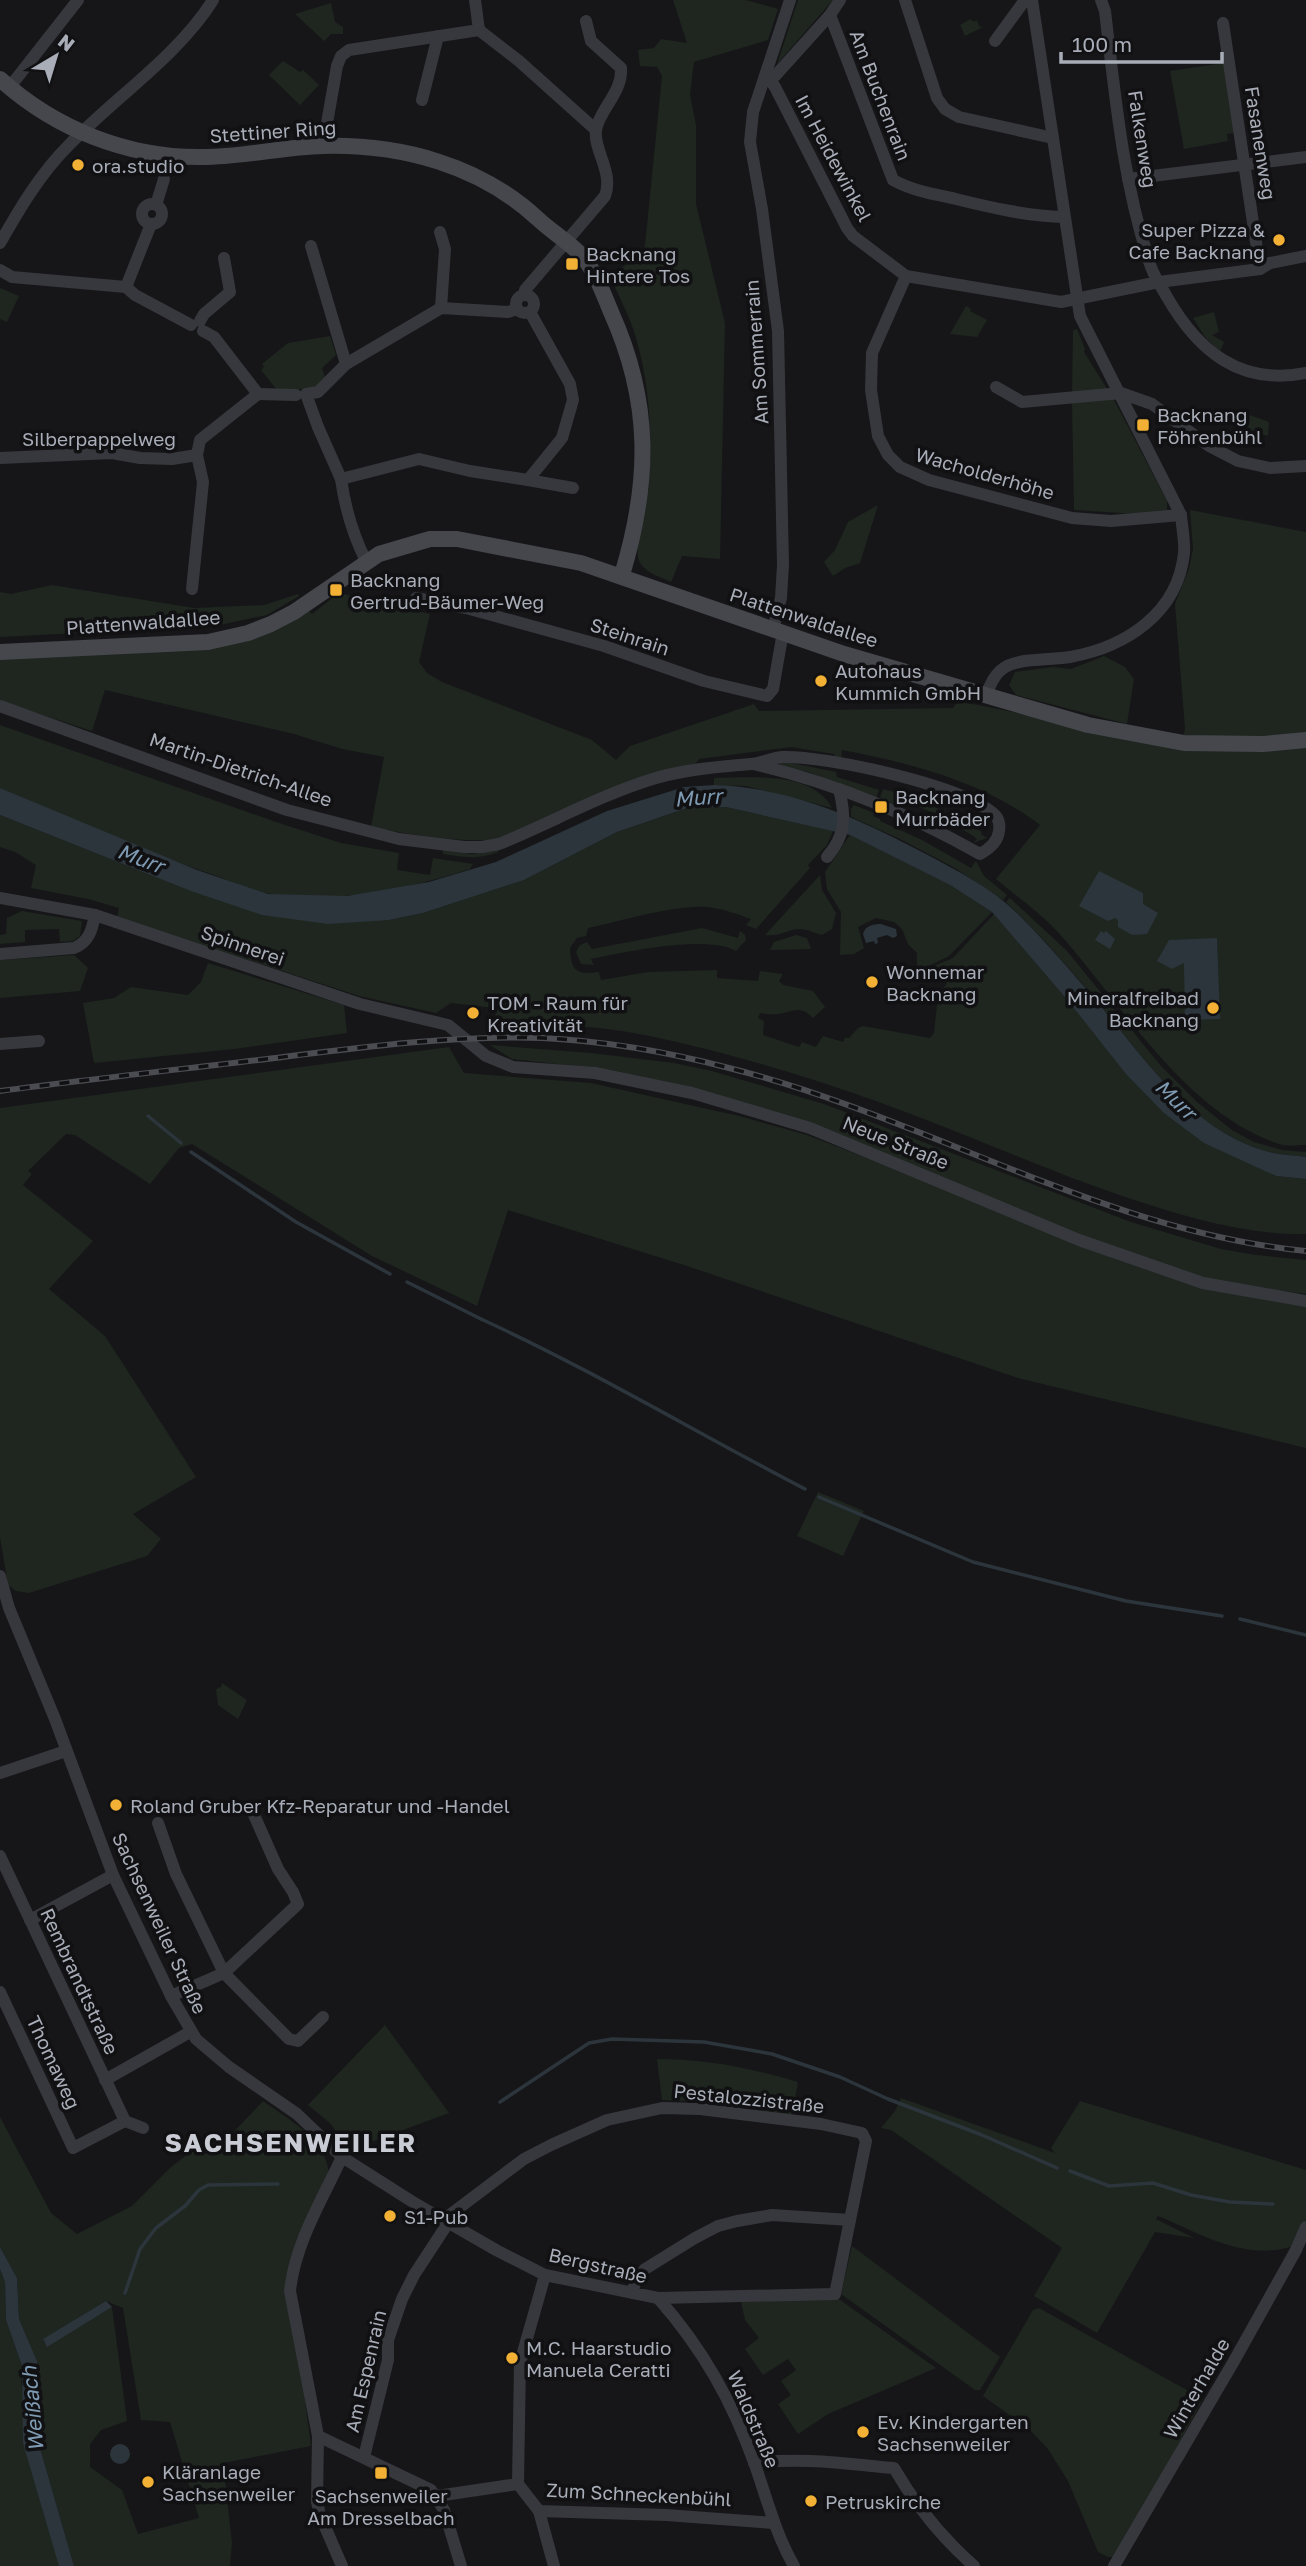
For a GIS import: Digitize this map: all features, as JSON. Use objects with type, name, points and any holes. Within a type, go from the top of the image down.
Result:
[{"type":"street","points":[[9,82],[78,0]]},
{"type":"street","points":[[0,243],[43,173],[191,29],[213,0]]},
{"type":"street","points":[[475,0],[479,30],[519,61],[596,130],[609,186],[605,196],[515,304],[523,311],[570,383],[573,400],[562,438],[528,480]]},
{"type":"street","name":"Am Sommerrain","points":[[778,631],[783,565],[778,331],[750,142],[753,112],[790,0]]},
{"type":"street","points":[[766,74],[775,76],[830,15],[840,0]]},
{"type":"street","points":[[905,0],[937,98],[944,109],[959,117],[1053,138]]},
{"type":"street","points":[[995,41],[1025,0]]},
{"type":"street","points":[[986,696],[1004,667],[1076,656],[1100,649],[1136,632],[1151,621],[1171,595],[1182,567],[1184,550],[1181,515],[1084,324],[1077,298],[1032,0]]},
{"type":"street","name":"Falkenweg","points":[[1101,0],[1105,11],[1128,179],[1150,267],[1190,332],[1204,347],[1246,372],[1268,375],[1306,373]]},
{"type":"street","name":"Am Buchenrain","points":[[830,15],[892,180],[908,188],[974,204],[1038,216],[1065,218]]},
{"type":"street","points":[[586,21],[591,41],[621,68],[622,78],[596,130]]},
{"type":"street","name":"Fasanenweg","points":[[1223,23],[1260,269]]},
{"type":"street","points":[[323,146],[337,66],[341,56],[349,50],[479,30]]},
{"type":"street","points":[[422,100],[438,36]]},
{"type":"street","name":"Im Heidewinkel","points":[[766,74],[846,228],[905,276],[1061,302],[1159,282],[1260,269],[1270,263],[1306,256]]},
{"type":"street","name":"Stettiner Ring","points":[[9,82],[23,100],[82,133],[148,153],[200,158],[323,146],[385,148],[440,161],[507,192],[583,258],[593,271],[623,339],[641,415],[641,495],[622,575]]},
{"type":"street","points":[[1128,179],[1306,157]]},
{"type":"street","points":[[125,286],[151,224],[145,221],[143,212],[149,205],[156,205],[164,179]]},
{"type":"street","points":[[440,232],[445,248],[441,308]]},
{"type":"street","points":[[312,246],[346,364]]},
{"type":"street","points":[[198,326],[204,314],[230,292],[224,258]]},
{"type":"street","points":[[0,270],[12,277],[125,286],[135,295],[198,326],[214,337],[258,394]]},
{"type":"street","name":"Wacholderhöhe","points":[[905,276],[872,353],[871,390],[878,436],[888,456],[900,467],[929,480],[1072,518],[1111,521],[1181,515]]},
{"type":"street","points":[[366,561],[356,541],[341,479],[317,427],[306,394],[318,392],[334,372],[441,308],[523,311]]},
{"type":"street","points":[[996,387],[1021,402],[1121,393],[1152,404],[1209,446],[1238,461],[1270,468],[1306,466]]},
{"type":"street","points":[[192,589],[202,482],[197,455],[200,440],[258,394],[296,395]]},
{"type":"street","name":"Silberpappelweg","points":[[0,458],[112,453],[172,460],[197,455]]},
{"type":"street","points":[[341,479],[419,459],[470,471],[573,488]]},
{"type":"street","name":"Plattenwaldallee","points":[[0,652],[208,642],[248,633],[294,612],[366,561],[388,550],[419,542],[457,539],[581,562],[778,631],[1088,725],[1184,743],[1263,744],[1306,740]]},
{"type":"street","name":"Steinrain","points":[[416,598],[466,608],[604,646],[704,681],[767,696],[773,689],[778,631]]},
{"type":"street","name":"Martin-Dietrich-Allee","points":[[0,706],[288,810],[399,839],[464,847],[499,844],[636,784],[708,767],[753,764],[780,757],[802,758],[878,771],[919,781],[968,800],[994,814],[1000,824],[999,835],[990,848],[980,854],[931,828],[840,795],[803,776],[753,764]]},
{"type":"street","points":[[827,857],[842,833],[845,819],[840,795]]},
{"type":"street","name":"Spinnerei","points":[[0,898],[95,915],[334,996],[448,1025],[468,1040]]},
{"type":"street","points":[[0,954],[74,948],[82,945],[90,934],[95,915]]},
{"type":"street","name":"Neue Straße","points":[[468,1040],[486,1056],[513,1067],[595,1073],[692,1093],[810,1128],[1079,1240],[1203,1283],[1306,1301]]},
{"type":"street","points":[[0,1044],[39,1041]]},
{"type":"street","name":"Sachsenweiler Straße","points":[[0,1576],[9,1608],[113,1875],[191,2032],[229,2067],[297,2114],[342,2157]]},
{"type":"street","points":[[0,1773],[66,1751]]},
{"type":"street","points":[[171,1996],[223,1973],[296,1907],[298,1899],[278,1869],[250,1806]]},
{"type":"street","points":[[158,1823],[177,1874],[223,1973],[289,2039],[298,2041],[323,2017]]},
{"type":"street","name":"Rembrandtstraße","points":[[0,1856],[125,2121]]},
{"type":"street","points":[[30,1920],[113,1875]]},
{"type":"street","name":"Thomaweg","points":[[0,1992],[73,2148],[125,2121]]},
{"type":"street","points":[[105,2080],[191,2032]]},
{"type":"street","name":"Pestalozzistraße","points":[[445,2221],[524,2160],[607,2120],[662,2108],[700,2109],[821,2124],[862,2133],[866,2141],[850,2220]]},
{"type":"street","points":[[125,2121],[143,2128]]},
{"type":"street","points":[[342,2157],[307,2229],[292,2270],[290,2291],[318,2436],[317,2502],[342,2566]]},
{"type":"street","name":"Bergstraße","points":[[342,2157],[445,2221],[545,2275],[658,2298],[835,2294],[850,2220]]},
{"type":"street","points":[[632,2293],[636,2280],[645,2269],[718,2226],[772,2215],[850,2220]]},
{"type":"street","name":"Am Espenrain","points":[[364,2457],[388,2360],[388,2340],[402,2299],[445,2221]]},
{"type":"street","name":"Winterhalde","points":[[1114,2566],[1240,2350],[1306,2227]]},
{"type":"street","points":[[518,2484],[520,2363],[545,2275]]},
{"type":"street","name":"Waldstraße","points":[[658,2298],[714,2372],[729,2402],[754,2463],[774,2523],[794,2566]]},
{"type":"street","points":[[318,2436],[419,2483],[437,2496],[461,2566]]},
{"type":"street","points":[[754,2463],[818,2462],[894,2468],[935,2529],[974,2566]]},
{"type":"street","name":"Zum Schneckenbühl","points":[[437,2496],[518,2484],[539,2511],[667,2515],[774,2523]]},
{"type":"street","points":[[539,2511],[554,2566]]},
{"type":"shaded area","points":[[673,0],[746,0],[778,9],[768,40],[694,62],[690,94],[696,125],[696,204],[725,323],[720,559],[682,556],[671,582],[647,570],[638,557],[639,529],[649,483],[650,428],[647,392],[633,330],[609,274],[644,255],[662,76],[657,67],[640,66],[638,50],[654,48],[661,39],[687,43]]},
{"type":"shaded area","points":[[798,0],[833,0],[777,64]]},
{"type":"shaded area","points":[[331,3],[335,22],[343,27],[343,34],[331,34],[324,41],[295,14]]},
{"type":"shaded area","points":[[971,19],[973,22],[977,20],[979,26],[983,27],[965,36],[960,25]]},
{"type":"shaded area","points":[[283,61],[300,72],[303,70],[319,85],[300,105],[269,75]]},
{"type":"shaded area","points":[[1224,63],[1234,133],[1227,134],[1228,141],[1184,149],[1170,71]]},
{"type":"shaded area","points":[[0,288],[19,296],[7,322],[0,319]]},
{"type":"shaded area","points":[[966,306],[987,320],[977,337],[950,334]]},
{"type":"shaded area","points":[[1214,312],[1219,332],[1212,335],[1224,342],[1220,352],[1205,337],[1193,318]]},
{"type":"shaded area","points":[[1077,329],[1084,352],[1109,392],[1072,395],[1073,330]]},
{"type":"shaded area","points":[[330,336],[336,355],[322,368],[325,377],[314,388],[278,391],[261,370],[264,367],[262,364],[288,343]]},
{"type":"shaded area","points":[[1113,398],[1167,501],[1167,511],[1137,514],[1074,510],[1072,402]]},
{"type":"shaded area","points":[[1236,410],[1269,422],[1268,436],[1236,425]]},
{"type":"shaded area","points":[[878,505],[860,563],[833,576],[824,562],[835,550],[848,522]]},
{"type":"shaded area","points":[[1190,510],[1306,532],[1306,1145],[1282,1145],[1245,1129],[1213,1107],[1184,1082],[1130,1022],[1057,931],[996,879],[1040,825],[995,797],[946,776],[842,750],[841,760],[836,759],[834,754],[791,747],[699,759],[695,764],[495,840],[448,839],[371,827],[384,757],[105,690],[92,731],[0,701],[0,658],[208,648],[308,610],[312,614],[339,593],[430,614],[419,662],[427,673],[442,682],[592,740],[616,760],[630,746],[754,704],[759,711],[953,708],[958,701],[1182,746],[1185,728],[1175,604],[1189,569],[1193,549]]},
{"type":"shaded area","points":[[52,585],[194,608],[264,605],[298,594],[299,596],[267,615],[215,626],[0,637],[0,592],[11,594]]},
{"type":"shaded area","points":[[1104,656],[1125,667],[1134,679],[1127,724],[1016,695],[1009,685],[1015,672],[1053,667],[1071,669]]},
{"type":"shaded area","points":[[0,725],[341,843],[399,853],[397,870],[430,875],[433,858],[473,864],[470,869],[446,876],[372,893],[297,897],[257,891],[131,844],[0,788]]},
{"type":"shaded area","points":[[782,761],[836,772],[837,777],[879,790],[876,798],[808,772],[781,766],[779,763]]},
{"type":"shaded area","points":[[762,777],[795,782],[810,787],[823,796],[832,808],[746,786],[714,785],[714,778]]},
{"type":"shaded area","points":[[883,789],[934,807],[982,832],[987,838],[973,843],[977,839],[972,835],[936,814],[902,800],[894,804],[880,798]]},
{"type":"shaded area","points":[[854,805],[874,813],[873,816],[880,821],[922,840],[971,868],[976,861],[984,876],[1007,895],[1003,900],[955,868],[851,817]]},
{"type":"shaded area","points":[[726,807],[833,831],[827,845],[808,865],[810,868],[756,929],[746,925],[751,919],[708,907],[680,908],[648,914],[588,928],[586,936],[577,938],[570,948],[576,970],[585,973],[599,972],[601,980],[648,972],[717,970],[717,978],[758,981],[760,971],[783,974],[779,981],[783,985],[813,991],[825,1007],[813,1018],[801,1010],[777,1014],[760,1013],[758,1018],[764,1021],[763,1035],[799,1047],[802,1042],[816,1047],[823,1036],[843,1042],[863,1026],[930,1038],[934,1033],[938,995],[935,989],[943,989],[947,983],[929,968],[953,958],[994,914],[1126,1073],[1275,1176],[1306,1179],[1306,1234],[1237,1228],[1169,1211],[1093,1186],[873,1100],[713,1051],[619,1031],[496,1019],[495,1008],[451,1003],[436,1013],[359,996],[117,917],[119,908],[31,888],[36,865],[15,852],[0,847],[0,815],[121,863],[389,920],[423,913],[524,880],[617,832],[687,808]]},
{"type":"shaded area","points":[[850,835],[950,885],[992,912],[949,956],[925,968],[917,977],[911,977],[917,966],[917,953],[908,944],[902,929],[894,922],[876,918],[858,927],[864,948],[854,954],[840,955],[841,912],[827,889],[825,872]]},
{"type":"shaded area","points":[[498,849],[498,852],[491,855],[478,857],[443,854],[443,850],[472,854]]},
{"type":"shaded area","points":[[820,875],[822,890],[836,913],[832,929],[822,935],[799,929],[765,935]]},
{"type":"shaded area","points":[[1010,898],[1067,951],[1161,1066],[1197,1102],[1232,1130],[1254,1142],[1282,1150],[1306,1152],[1306,1157],[1269,1152],[1242,1142],[1195,1111],[1154,1071],[1066,965],[1006,902]]},
{"type":"shaded area","points":[[22,911],[82,921],[80,936],[73,941],[60,942],[59,929],[25,930],[25,942],[0,944],[0,935],[6,934],[7,918]]},
{"type":"shaded area","points":[[702,928],[738,938],[740,931],[746,940],[736,951],[706,944],[665,946],[591,959],[594,965],[581,964],[576,952],[579,946],[587,942],[592,949]]},
{"type":"shaded area","points":[[796,935],[807,938],[811,949],[770,950],[774,942]]},
{"type":"shaded area","points":[[74,955],[88,968],[80,991],[0,998],[0,960]]},
{"type":"shaded area","points":[[208,963],[344,1005],[347,1033],[234,1049],[94,1063],[83,1003],[114,998],[131,987],[188,995],[201,982]]},
{"type":"shaded area","points":[[490,1045],[674,1063],[712,1071],[824,1104],[1131,1222],[1221,1249],[1306,1260],[1306,1294],[1206,1280],[1077,1234],[692,1087],[611,1070],[512,1059]]},
{"type":"shaded area","points":[[449,1047],[464,1073],[591,1083],[739,1116],[807,1135],[1202,1287],[1306,1304],[1306,1448],[1018,1378],[687,1266],[508,1210],[477,1306],[372,1256],[192,1144],[179,1148],[150,1184],[75,1135],[66,1134],[28,1171],[32,1174],[23,1185],[93,1241],[49,1289],[105,1336],[196,1477],[133,1514],[161,1539],[147,1556],[29,1593],[16,1591],[8,1585],[0,1537],[0,1108]]},
{"type":"shaded area","points":[[818,1492],[864,1511],[843,1556],[797,1536]]},
{"type":"shaded area","points":[[222,1683],[247,1700],[238,1719],[218,1705],[216,1689],[221,1687]]},
{"type":"shaded area","points":[[385,2025],[449,2113],[349,2150],[330,2123],[308,2105]]},
{"type":"shaded area","points":[[657,2059],[729,2065],[798,2082],[792,2117],[713,2102],[662,2100]]},
{"type":"shaded area","points":[[901,2098],[1055,2153],[1051,2148],[1080,2101],[1306,2170],[1306,2220],[1293,2246],[1258,2250],[1223,2243],[1158,2216],[1156,2219],[1194,2238],[1155,2232],[1097,2333],[1034,2296],[1062,2248],[891,2130],[881,2128],[895,2111]]},
{"type":"shaded area","points":[[263,2101],[304,2131],[321,2150],[326,2161],[329,2173],[288,2270],[311,2446],[223,2463],[232,2543],[230,2566],[74,2566],[38,2441],[37,2361],[19,2319],[17,2278],[0,2247],[0,2117],[51,2213],[77,2234],[132,2206],[171,2167],[205,2141],[228,2138]],"holes":[[[106,2301],[123,2308],[141,2420],[170,2422],[199,2518],[138,2534],[122,2490],[90,2467],[90,2444],[101,2430],[127,2421],[112,2307],[47,2346],[43,2340]]]},
{"type":"shaded area","points":[[852,2246],[1000,2357],[980,2390],[975,2390],[841,2294]]},
{"type":"shaded area","points":[[0,2269],[5,2282],[6,2320],[22,2366],[21,2383],[59,2566],[0,2566]]},
{"type":"shaded area","points":[[836,2297],[936,2368],[828,2414],[798,2434],[778,2404],[791,2395],[781,2381],[796,2370],[788,2359],[763,2375],[745,2349],[759,2338],[745,2320],[741,2302]]},
{"type":"shaded area","points":[[1039,2308],[1203,2399],[1117,2557],[1108,2557],[1098,2552],[1068,2481],[1048,2449],[1029,2429],[983,2396],[1033,2310]]},
{"type":"water","name":"Murr","points":[[714,785],[769,792],[822,807],[899,840],[987,889],[1010,907],[1041,938],[1174,1092],[1217,1128],[1242,1142],[1269,1152],[1306,1157],[1306,1179],[1276,1176],[1204,1143],[1164,1113],[1126,1074],[992,912],[950,885],[850,835],[726,807],[687,808],[617,832],[524,880],[423,913],[389,920],[328,924],[262,915],[191,891],[0,815],[0,788],[197,870],[268,894],[347,896],[429,882],[496,862],[607,811],[684,787]]},
{"type":"water","points":[[1099,871],[1143,893],[1143,904],[1158,913],[1147,934],[1132,935],[1118,927],[1118,920],[1115,918],[1108,921],[1079,906]]},
{"type":"water","points":[[881,924],[896,929],[897,936],[893,938],[887,935],[877,938],[878,943],[866,943],[863,934],[866,929]]},
{"type":"water","points":[[1101,931],[1106,931],[1115,939],[1110,949],[1095,940]]},
{"type":"water","points":[[1217,938],[1220,1019],[1185,1020],[1184,963],[1172,969],[1157,961],[1169,940]]},
{"type":"water","name":"Weißach","points":[[0,2247],[17,2278],[19,2319],[37,2361],[38,2441],[74,2566],[59,2566],[23,2443],[22,2366],[6,2320],[5,2282],[0,2269]]},
{"type":"water","points":[[106,2301],[112,2307],[47,2347],[43,2339]]},
{"type":"water","points":[[120,2444],[127,2447],[130,2454],[127,2461],[120,2464],[113,2461],[110,2454],[113,2447]]},
{"type":"waterway","points":[[148,1116],[181,1143]]},
{"type":"waterway","points":[[191,1152],[296,1222],[390,1274]]},
{"type":"waterway","points":[[407,1282],[481,1319]]},
{"type":"waterway","points":[[481,1319],[604,1380],[805,1489]]},
{"type":"waterway","points":[[819,1497],[973,1562],[1126,1601],[1222,1616]]},
{"type":"waterway","points":[[1240,1619],[1306,1635]]},
{"type":"waterway","points":[[500,2102],[589,2043],[612,2039],[704,2042],[772,2054],[840,2077],[1057,2168]]},
{"type":"waterway","points":[[358,2153],[396,2141]]},
{"type":"waterway","points":[[1070,2171],[1109,2186],[1153,2183],[1191,2195],[1230,2202],[1273,2204]]},
{"type":"waterway","points":[[125,2293],[140,2249],[156,2228],[185,2206],[199,2190],[208,2185],[278,2184]]},
{"type":"railway","points":[[0,1091],[409,1043],[476,1038],[543,1038],[590,1042],[683,1057],[802,1089],[1085,1197],[1157,1221],[1231,1239],[1306,1251]]},
{"type":"place","name":"ora.studio","points":[[78,165]]},
{"type":"place","name":"Super Pizza & Cafe Backnang","points":[[1279,240]]},
{"type":"place","name":"Backnang Hintere Tos","points":[[572,264]]},
{"type":"place","name":"Backnang Föhrenbühl","points":[[1143,425]]},
{"type":"place","name":"Backnang Gertrud-Bäumer-Weg","points":[[336,590]]},
{"type":"place","name":"Autohaus Kummich GmbH","points":[[821,681]]},
{"type":"place","name":"Backnang Murrbäder","points":[[881,807]]},
{"type":"place","name":"Wonnemar Backnang","points":[[872,982]]},
{"type":"place","name":"Mineralfreibad Backnang","points":[[1213,1008]]},
{"type":"place","name":"TOM - Raum für Kreativität","points":[[473,1013]]},
{"type":"place","name":"Roland Gruber Kfz-Reparatur und -Handel","points":[[116,1805]]},
{"type":"place","name":"S1-Pub","points":[[390,2216]]},
{"type":"place","name":"M.C. Haarstudio Manuela Ceratti","points":[[512,2358]]},
{"type":"place","name":"Ev. Kindergarten Sachsenweiler","points":[[863,2432]]},
{"type":"place","name":"Sachsenweiler Am Dresselbach","points":[[381,2473]]},
{"type":"place","name":"Kläranlage Sachsenweiler","points":[[148,2482]]},
{"type":"place","name":"Petruskirche","points":[[811,2501]]},
{"type":"district","name":"SACHSENWEILER","points":[[291,2142]]}]
